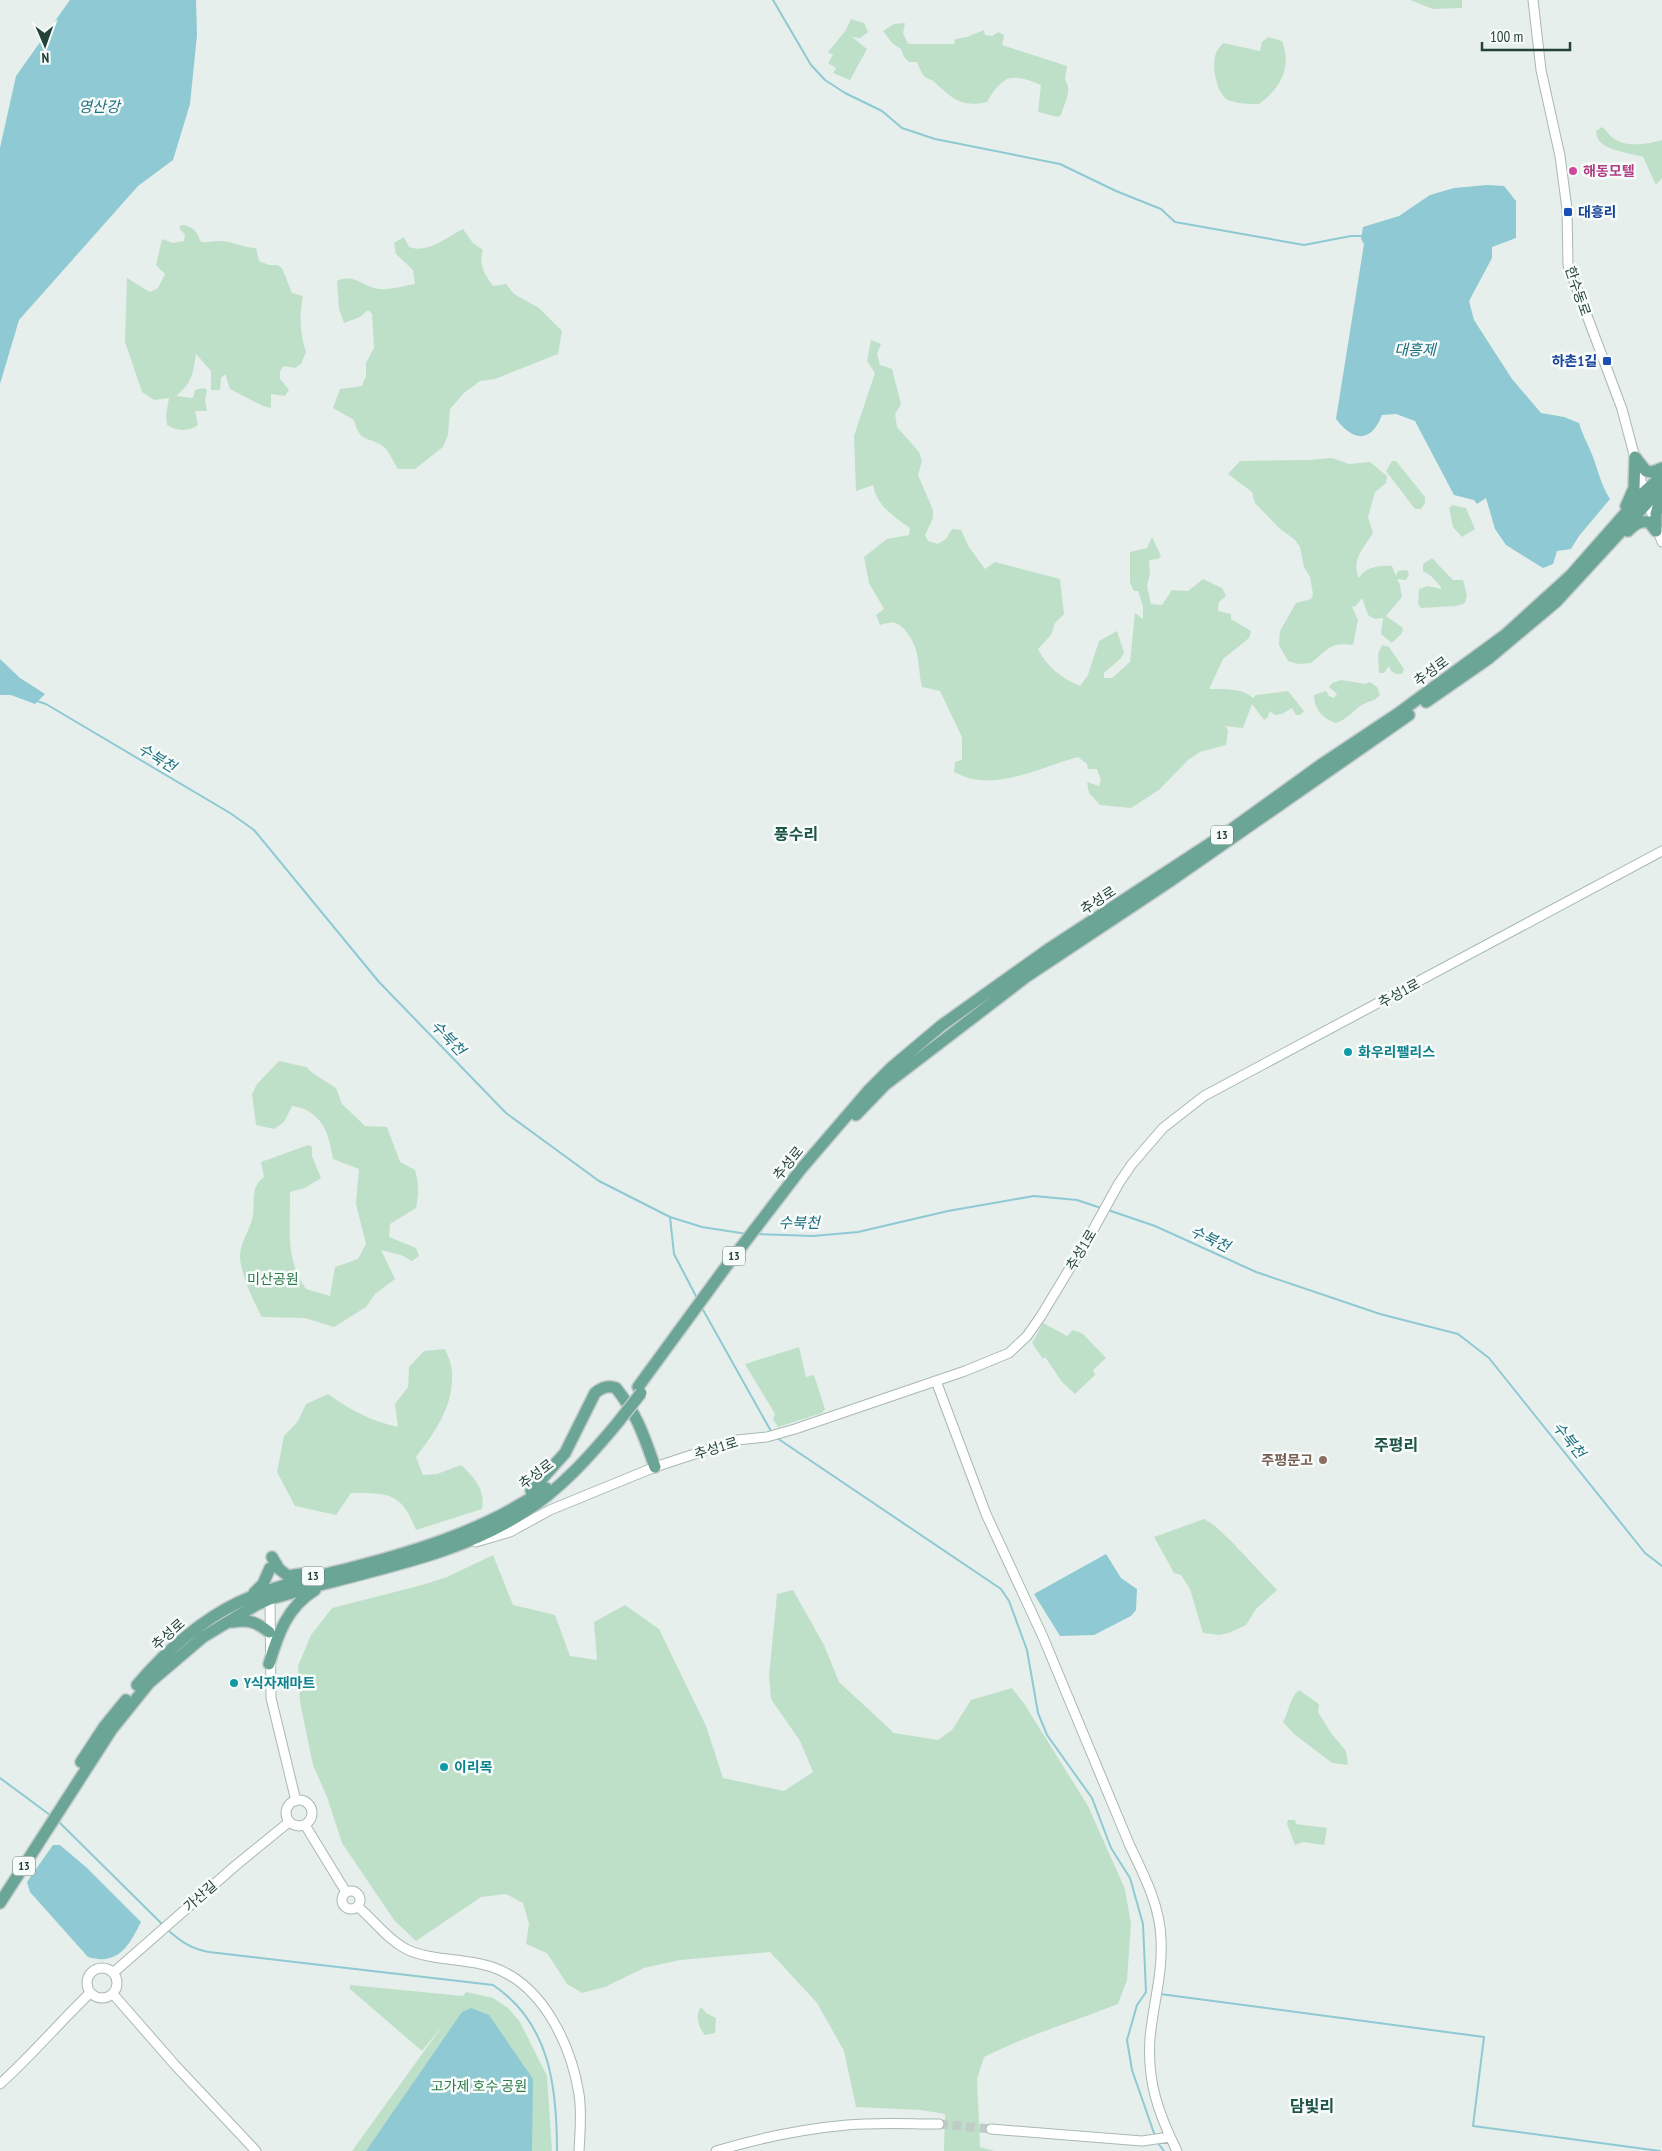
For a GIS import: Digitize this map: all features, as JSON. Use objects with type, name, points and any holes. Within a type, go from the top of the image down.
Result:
[{"type":"main road","points":[[1635,457],[1646,471],[1652,472],[1662,468]]},
{"type":"main road","points":[[1565,580],[1629,502],[1634,488],[1635,457]]},
{"type":"main road","name":"추성로","points":[[785,1196],[885,1085],[928,1051],[1026,977],[1170,882],[1480,664],[1556,602],[1662,476]]},
{"type":"main road","name":"추성로","points":[[0,1891],[112,1729],[149,1683],[203,1637],[256,1605],[270,1599],[324,1579],[445,1540],[514,1508],[559,1479],[617,1418],[640,1390],[785,1196],[868,1091],[942,1025],[1050,948],[1232,829],[1322,764],[1400,712],[1504,635],[1565,580],[1645,497],[1662,487]]},
{"type":"main road","points":[[1656,531],[1656,514],[1662,493]]},
{"type":"main road","points":[[1556,602],[1603,560],[1635,523],[1649,522],[1656,531]]},
{"type":"main road","points":[[514,1508],[543,1480],[566,1453],[591,1400],[601,1388],[609,1386],[616,1388],[632,1409],[640,1423],[655,1467]]},
{"type":"main road","name":"추성로","points":[[59,1804],[104,1726],[142,1680],[193,1630],[248,1598],[293,1581],[324,1579],[414,1561],[452,1548],[488,1532],[542,1500],[594,1452],[617,1418]]},
{"type":"main road","points":[[248,1598],[263,1584],[271,1563],[288,1576],[324,1579]]},
{"type":"main road","points":[[269,1664],[279,1631],[288,1616],[305,1596],[324,1579]]},
{"type":"main road","points":[[226,1624],[244,1620],[254,1621],[269,1632]]},
{"type":"main road","name":"추성로","points":[[0,1904],[44,1826]]},
{"type":"street","name":"한수동로","points":[[1533,0],[1540,63],[1560,156],[1567,209],[1568,264],[1618,399],[1645,497],[1656,531],[1662,542]]},
{"type":"street","name":"추성1로","points":[[452,1548],[510,1532],[550,1510],[655,1467],[737,1440],[783,1432],[936,1381],[996,1360],[1009,1353],[1020,1344],[1040,1316],[1118,1185],[1163,1128],[1204,1096],[1662,851]]},
{"type":"street","points":[[936,1381],[986,1514],[1043,1637],[1130,1846],[1146,1878],[1155,1904],[1161,1938],[1158,1987],[1150,2037],[1152,2086],[1158,2112],[1167,2137],[1177,2151]]},
{"type":"street","points":[[270,1599],[270,1698],[296,1801]]},
{"type":"street","points":[[296,1801],[304,1802],[310,1807],[311,1819],[305,1825],[296,1826],[289,1822],[287,1810],[296,1801]]},
{"type":"street","name":"가산길","points":[[112,1972],[289,1822]]},
{"type":"street","points":[[305,1825],[346,1892]]},
{"type":"street","points":[[346,1892],[354,1891],[359,1895],[358,1907]]},
{"type":"street","points":[[346,1892],[342,1899],[344,1907],[349,1910],[358,1907]]},
{"type":"street","points":[[358,1907],[395,1943],[408,1950],[422,1955],[474,1963],[504,1971],[522,1984],[540,2002],[552,2018],[576,2078],[581,2113],[579,2151]]},
{"type":"street","points":[[100,1968],[112,1972],[117,1981],[113,1994],[104,1999],[90,1994],[86,1985],[91,1972],[100,1968]]},
{"type":"street","points":[[0,2084],[90,1994]]},
{"type":"street","points":[[113,1994],[176,2066],[256,2151]]},
{"type":"street","points":[[716,2151],[741,2143],[846,2125],[939,2124]]},
{"type":"street","points":[[991,2130],[1142,2141],[1167,2137]]},
{"type":"green space","points":[[1410,0],[1462,0],[1462,8],[1433,9]]},
{"type":"green space","points":[[851,19],[864,23],[868,32],[860,38],[852,37],[867,49],[850,80],[833,73],[836,68],[828,63],[833,55],[828,52],[846,30]]},
{"type":"green space","points":[[905,23],[903,33],[908,44],[954,44],[955,39],[967,37],[984,30],[985,35],[992,36],[998,32],[1004,35],[1002,45],[1067,66],[1065,80],[1068,93],[1061,115],[1058,117],[1038,112],[1041,85],[1023,79],[1009,78],[1003,81],[987,102],[970,104],[957,100],[925,77],[917,62],[909,62],[904,57],[901,49],[892,43],[883,31],[894,24]]},
{"type":"green space","points":[[1268,37],[1282,41],[1285,51],[1285,68],[1279,84],[1259,104],[1239,103],[1228,100],[1218,87],[1215,74],[1214,62],[1218,50],[1223,43],[1260,51],[1262,42]]},
{"type":"green space","points":[[1602,127],[1613,138],[1624,143],[1644,144],[1662,140],[1662,178],[1656,185],[1643,157],[1614,150],[1601,143],[1597,138],[1596,131]]},
{"type":"green space","points":[[181,225],[194,229],[201,242],[222,241],[256,248],[259,261],[282,268],[292,293],[303,296],[301,324],[306,352],[301,364],[295,368],[284,366],[280,371],[280,379],[289,390],[285,396],[271,394],[271,408],[263,406],[230,389],[225,374],[221,378],[220,390],[211,390],[211,371],[196,354],[191,378],[176,396],[193,398],[195,390],[204,388],[207,390],[205,400],[207,411],[195,411],[198,425],[191,429],[182,430],[174,429],[167,425],[166,415],[169,398],[154,400],[142,392],[125,342],[127,278],[150,292],[158,288],[165,274],[156,265],[162,239],[173,243],[184,241],[185,235],[179,228]]},
{"type":"green space","points":[[463,229],[473,243],[483,250],[482,265],[493,286],[506,284],[514,294],[539,308],[562,331],[558,354],[495,379],[480,381],[464,393],[450,409],[448,435],[443,447],[415,469],[398,469],[385,448],[362,436],[356,428],[354,420],[333,408],[340,389],[362,386],[366,376],[366,363],[374,348],[372,314],[368,310],[360,317],[344,323],[339,309],[337,281],[348,278],[379,289],[415,284],[413,270],[396,254],[394,243],[404,237],[409,247],[423,248],[437,244]]},
{"type":"green space","points":[[871,340],[881,344],[877,354],[880,365],[892,369],[901,404],[895,414],[897,427],[919,452],[922,461],[918,475],[933,510],[933,518],[925,535],[928,541],[938,544],[946,539],[952,529],[961,530],[969,547],[985,569],[995,562],[1060,579],[1064,614],[1055,623],[1051,635],[1038,649],[1055,671],[1080,686],[1088,675],[1099,641],[1117,631],[1124,652],[1121,658],[1104,673],[1104,678],[1112,678],[1130,662],[1135,613],[1143,619],[1143,606],[1138,591],[1134,591],[1130,583],[1130,552],[1147,548],[1152,537],[1161,556],[1158,559],[1149,560],[1150,574],[1147,586],[1151,604],[1162,605],[1172,590],[1188,591],[1203,579],[1222,588],[1226,596],[1219,602],[1218,611],[1231,614],[1231,619],[1251,631],[1249,638],[1223,659],[1209,689],[1244,692],[1253,698],[1256,695],[1288,691],[1304,711],[1300,715],[1296,715],[1292,708],[1282,714],[1275,715],[1270,711],[1264,720],[1252,704],[1243,728],[1225,726],[1228,730],[1226,745],[1200,752],[1188,760],[1159,790],[1131,808],[1100,805],[1089,793],[1087,782],[1099,786],[1101,780],[1097,769],[1088,769],[1087,764],[1078,757],[1000,780],[969,778],[954,772],[955,762],[962,760],[962,737],[940,691],[922,687],[916,650],[905,630],[896,623],[891,622],[880,625],[876,615],[884,609],[869,583],[864,557],[887,539],[909,535],[910,528],[882,505],[873,485],[856,491],[854,436],[875,373],[867,361]]},
{"type":"green space","points":[[1332,458],[1349,464],[1370,462],[1387,476],[1386,483],[1375,492],[1368,517],[1373,533],[1359,555],[1356,566],[1359,578],[1365,571],[1378,566],[1392,566],[1396,576],[1398,571],[1407,570],[1409,574],[1406,580],[1397,579],[1402,597],[1386,616],[1403,628],[1402,633],[1392,643],[1381,634],[1383,618],[1375,619],[1368,615],[1362,598],[1356,606],[1352,607],[1358,620],[1353,645],[1334,646],[1311,663],[1297,664],[1288,661],[1279,645],[1280,631],[1296,603],[1311,599],[1313,594],[1310,577],[1304,567],[1300,547],[1295,540],[1278,527],[1255,503],[1252,492],[1228,474],[1240,461]]},
{"type":"green space","points":[[1392,461],[1396,461],[1425,497],[1425,503],[1421,509],[1415,509],[1386,471]]},
{"type":"green space","points":[[1452,505],[1466,508],[1475,529],[1462,537],[1453,527],[1449,508]]},
{"type":"green space","points":[[1432,558],[1453,580],[1463,580],[1467,595],[1465,603],[1456,606],[1421,608],[1418,604],[1419,589],[1428,586],[1441,589],[1431,576],[1423,571],[1423,564]]},
{"type":"green space","points":[[1382,645],[1389,647],[1404,669],[1402,674],[1396,674],[1391,671],[1389,666],[1384,673],[1379,673],[1378,654]]},
{"type":"green space","points":[[1341,680],[1365,684],[1370,682],[1377,687],[1380,695],[1362,705],[1345,719],[1335,723],[1326,718],[1317,709],[1314,695],[1326,691],[1329,696],[1334,698],[1337,694],[1329,687],[1332,683]]},
{"type":"green space","name":"미산공원","points":[[279,1061],[306,1067],[336,1088],[342,1104],[365,1126],[387,1127],[400,1162],[415,1170],[418,1189],[416,1208],[390,1224],[389,1237],[416,1248],[419,1256],[412,1261],[401,1255],[381,1250],[395,1279],[375,1294],[366,1307],[334,1327],[305,1318],[262,1317],[242,1270],[240,1251],[253,1215],[255,1190],[264,1177],[261,1162],[308,1145],[312,1147],[312,1156],[321,1178],[305,1188],[290,1192],[290,1242],[294,1265],[306,1289],[330,1296],[335,1267],[358,1259],[366,1244],[356,1204],[359,1169],[333,1159],[326,1131],[317,1117],[302,1108],[292,1106],[284,1122],[274,1129],[256,1125],[252,1094],[257,1084]]},
{"type":"green space","points":[[1043,1323],[1067,1336],[1073,1330],[1083,1334],[1106,1358],[1093,1370],[1095,1375],[1075,1394],[1062,1382],[1045,1357],[1043,1359],[1032,1343]]},
{"type":"green space","points":[[799,1347],[806,1377],[814,1375],[825,1409],[822,1413],[778,1427],[773,1419],[775,1414],[745,1364]]},
{"type":"green space","points":[[445,1349],[452,1369],[450,1396],[442,1418],[416,1457],[423,1475],[437,1474],[461,1465],[481,1490],[482,1509],[416,1530],[405,1508],[399,1502],[392,1497],[375,1493],[351,1493],[336,1515],[295,1506],[277,1472],[284,1436],[298,1421],[306,1404],[328,1394],[361,1414],[379,1422],[398,1427],[395,1404],[408,1387],[409,1367],[424,1351]]},
{"type":"green space","points":[[1204,1519],[1214,1525],[1232,1542],[1277,1590],[1256,1609],[1246,1625],[1229,1633],[1219,1635],[1203,1633],[1190,1589],[1181,1575],[1174,1573],[1154,1537]]},
{"type":"green space","points":[[493,1555],[513,1605],[555,1615],[570,1656],[597,1660],[594,1622],[625,1605],[659,1629],[706,1726],[723,1778],[784,1791],[813,1772],[800,1741],[771,1699],[769,1676],[777,1594],[793,1590],[824,1645],[839,1682],[894,1733],[938,1740],[952,1730],[971,1700],[1012,1688],[1025,1705],[1088,1806],[1125,1889],[1131,1924],[1127,1980],[1118,2004],[1033,2035],[984,2057],[977,2079],[980,2147],[994,2151],[944,2151],[945,2114],[921,2110],[856,2107],[844,2051],[817,2003],[770,1952],[680,1960],[644,1968],[605,1987],[582,1993],[567,1984],[547,1953],[526,1944],[529,1924],[523,1903],[506,1894],[481,1897],[416,1941],[394,1920],[342,1843],[327,1797],[313,1765],[300,1702],[298,1666],[311,1635],[332,1608],[447,1577]]},
{"type":"green space","points":[[1299,1690],[1319,1704],[1318,1712],[1331,1733],[1346,1751],[1348,1765],[1332,1763],[1294,1734],[1283,1722],[1293,1697]]},
{"type":"green space","points":[[1288,1820],[1295,1820],[1296,1824],[1327,1828],[1324,1845],[1303,1842],[1295,1845],[1287,1824]]},
{"type":"green space","name":"고가제 호수 공원","points":[[350,1985],[463,1996],[466,1992],[493,1998],[508,2008],[520,2022],[547,2076],[552,2151],[352,2151],[443,2025],[422,2051],[350,1989]]},
{"type":"green space","points":[[701,2007],[706,2013],[716,2018],[715,2033],[705,2035],[701,2028],[698,2017]]},
{"type":"water","name":"영산강","points":[[70,0],[196,0],[197,35],[190,104],[173,160],[138,186],[19,320],[0,384],[0,148],[16,76]]},
{"type":"water","name":"대흥제","points":[[1487,185],[1504,186],[1516,201],[1516,238],[1492,247],[1492,258],[1469,301],[1474,320],[1512,379],[1541,413],[1564,417],[1579,423],[1610,499],[1579,536],[1571,549],[1557,551],[1553,564],[1543,568],[1506,545],[1495,529],[1486,498],[1477,504],[1474,500],[1454,495],[1415,421],[1396,414],[1382,415],[1373,431],[1362,436],[1349,432],[1336,419],[1364,244],[1361,239],[1363,227],[1399,216],[1430,195],[1454,188]]},
{"type":"water","points":[[0,659],[20,678],[45,694],[35,704],[11,695],[0,695]]},
{"type":"water","points":[[1106,1554],[1121,1578],[1137,1589],[1136,1610],[1131,1616],[1094,1635],[1060,1636],[1034,1594]]},
{"type":"water","points":[[53,1845],[60,1845],[87,1868],[141,1922],[122,1952],[108,1959],[88,1957],[30,1892],[27,1882]]},
{"type":"water","name":"고가제 호수 공원","points":[[471,2008],[489,2015],[533,2079],[532,2151],[366,2151],[462,2012]]},
{"type":"waterway","points":[[773,0],[811,65],[825,80],[845,93],[882,111],[902,128],[935,139],[1060,164],[1116,191],[1161,209],[1175,222],[1304,245],[1351,236],[1362,236]]},
{"type":"waterway","name":"수북천","points":[[37,701],[46,704],[230,813],[254,830],[379,982],[506,1113],[599,1181],[670,1217],[702,1227],[747,1234]]},
{"type":"waterway","name":"수북천","points":[[756,1234],[813,1236],[858,1232],[948,1211],[1034,1196],[1077,1200],[1101,1208]]},
{"type":"waterway","name":"수북천","points":[[1108,1210],[1155,1226],[1256,1272],[1380,1314],[1458,1334],[1489,1358],[1645,1553],[1662,1566]]},
{"type":"waterway","points":[[670,1217],[674,1254],[698,1300]]},
{"type":"waterway","points":[[702,1308],[772,1433]]},
{"type":"waterway","points":[[777,1438],[1001,1589],[1009,1601],[1027,1650],[1038,1713],[1047,1735],[1092,1798],[1111,1848],[1130,1878],[1143,1924],[1146,1992],[1137,2005],[1127,2040],[1132,2070],[1155,2136]]},
{"type":"waterway","points":[[0,1778],[50,1815]]},
{"type":"waterway","points":[[58,1821],[163,1925]]},
{"type":"waterway","points":[[168,1930],[187,1944],[209,1952],[493,1985],[512,2000],[527,2018],[538,2037],[552,2080],[557,2127],[557,2151]]},
{"type":"waterway","points":[[1160,1994],[1484,2037],[1473,2126],[1660,2151]]},
{"type":"waterway","points":[[1158,2143],[1164,2151]]},
{"type":"tunnel","points":[[939,2124],[991,2129]]},
{"type":"place","name":"해동모텔","points":[[1573,171]]},
{"type":"place","name":"대흥리","points":[[1568,212]]},
{"type":"place","name":"하촌1길","points":[[1607,361]]},
{"type":"place","name":"화우리팰리스","points":[[1348,1052]]},
{"type":"place","name":"주평문고","points":[[1323,1460]]},
{"type":"place","name":"Y식자재마트","points":[[234,1683]]},
{"type":"place","name":"이리목","points":[[444,1767]]},
{"type":"district","name":"풍수리","points":[[796,834]]},
{"type":"district","name":"주평리","points":[[1396,1445]]},
{"type":"district","name":"담빛리","points":[[1312,2106]]}]
